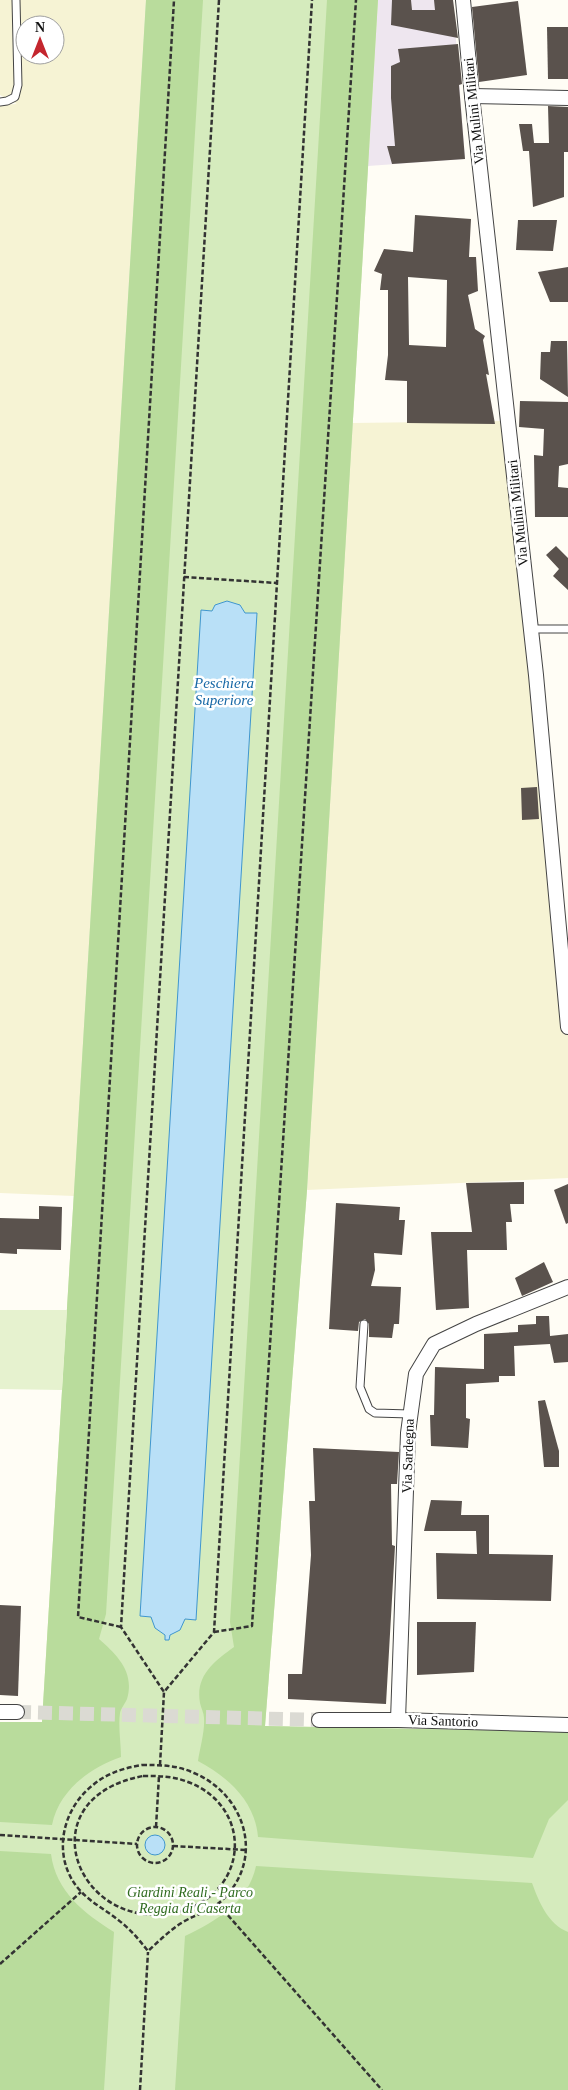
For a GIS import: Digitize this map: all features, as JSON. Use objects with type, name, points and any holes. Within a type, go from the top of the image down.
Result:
[{"type":"street","name":"Via Mulini Militari","points":[[463,0],[531,629],[568,1027]]},
{"type":"street","points":[[472,96],[568,98]]},
{"type":"street","name":"Via Sardegna","points":[[398,1720],[410,1414],[416,1374],[434,1344],[476,1324],[568,1287]]},
{"type":"street","points":[[0,1712],[17,1712]]},
{"type":"street","name":"Via Santorio","points":[[318,1720],[398,1720],[568,1725]]},
{"type":"lane","points":[[0,102],[7,102],[15,97],[18,84],[16,0]]},
{"type":"lane","points":[[531,629],[568,629]]},
{"type":"lane","points":[[364,1324],[360,1387],[368,1409],[375,1412],[410,1414]]},
{"type":"path","points":[[121,1627],[78,1617],[174,0]]},
{"type":"path","points":[[164,1692],[121,1627],[219,0]]},
{"type":"path","points":[[160,1764],[164,1692],[214,1632],[312,0]]},
{"type":"path","points":[[214,1632],[252,1626],[356,0]]},
{"type":"path","points":[[184,577],[277,582]]},
{"type":"path","points":[[140,2090],[148,1951],[121,1922],[100,1909],[82,1892],[68,1871],[63,1839],[66,1823],[72,1808],[94,1783],[125,1768],[160,1764],[194,1772],[209,1780],[222,1791],[233,1804],[241,1818],[246,1834],[247,1850],[244,1866],[238,1881],[228,1895],[201,1915],[178,1926],[148,1951]]},
{"type":"path","points":[[156,1827],[159,1776]]},
{"type":"path","points":[[159,1776],[189,1782],[215,1799],[231,1822],[236,1849],[228,1876],[209,1897],[182,1910],[150,1914],[120,1907],[95,1890],[78,1867],[74,1854],[74,1840],[76,1826],[82,1814],[100,1792],[128,1779],[159,1776]]},
{"type":"path","points":[[156,1827],[168,1833],[173,1846],[167,1858],[154,1862],[141,1856],[137,1844],[143,1831],[156,1827]]},
{"type":"path","points":[[0,1835],[137,1844]]},
{"type":"path","points":[[173,1846],[247,1850]]},
{"type":"path","points":[[0,1964],[82,1892]]},
{"type":"path","points":[[218,1904],[382,2090]]},
{"type":"shaded area","points":[[0,0],[146,0],[74,1196],[0,1193],[0,105],[17,104],[0,95]]},
{"type":"shaded area","points":[[378,0],[453,0],[465,159],[368,166]]},
{"type":"shaded area","points":[[507,421],[568,1027],[568,1178],[307,1190],[352,423]]},
{"type":"green space","name":"Giardini Reali - Parco Reggia di Caserta","points":[[146,0],[378,0],[307,1190],[265,1726],[568,1732],[568,2090],[0,2090],[0,1722],[42,1722]]},
{"type":"green space","points":[[146,0],[203,0],[106,1614],[99,1639],[123,1665],[129,1680],[129,1689],[127,1699],[120,1713],[121,1757],[98,1767],[78,1782],[61,1801],[52,1825],[0,1822],[0,1722],[42,1722]]},
{"type":"green space","points":[[327,0],[378,0],[307,1190],[265,1726],[568,1732],[568,1800],[549,1819],[533,1858],[258,1837],[252,1812],[246,1801],[220,1775],[198,1761],[204,1723],[199,1693],[201,1684],[214,1663],[234,1647],[230,1622]]},
{"type":"green space","points":[[0,1310],[67,1310],[62,1390],[0,1389]]},
{"type":"green space","points":[[0,1851],[51,1854],[59,1880],[73,1900],[92,1917],[114,1932],[104,2090],[0,2090]]},
{"type":"green space","points":[[256,1866],[532,1883],[545,1912],[555,1924],[568,1932],[568,2090],[175,2090],[185,1936],[208,1924],[229,1909],[246,1890]]},
{"type":"water","name":"Peschiera Superiore","points":[[227,601],[240,605],[245,613],[257,613],[196,1620],[185,1619],[180,1630],[170,1635],[169,1640],[165,1640],[165,1635],[155,1628],[151,1617],[140,1616],[201,610],[212,611],[215,605]]},
{"type":"water","points":[[155,1835],[162,1838],[165,1845],[162,1852],[155,1855],[148,1852],[145,1845],[148,1838]]},
{"type":"building","points":[[392,0],[411,0],[412,10],[435,10],[434,0],[453,0],[458,38],[391,25]]},
{"type":"building","points":[[518,1],[527,75],[479,82],[472,7]]},
{"type":"building","points":[[547,27],[568,27],[568,79],[548,79]]},
{"type":"building","points":[[458,44],[462,84],[459,85],[465,159],[392,164],[387,146],[395,146],[391,98],[391,66],[400,62],[398,49]]},
{"type":"building","points":[[548,106],[568,107],[568,152],[564,152],[564,197],[533,207],[529,151],[523,151],[519,124],[532,124],[534,143],[549,143]]},
{"type":"building","points":[[415,215],[471,219],[469,257],[476,257],[478,291],[468,295],[475,329],[485,336],[483,340],[489,375],[486,374],[495,424],[407,423],[407,381],[385,380],[388,355],[388,290],[380,290],[382,274],[374,271],[384,249],[413,252]],"holes":[[[408,277],[447,280],[446,347],[409,345]]]},
{"type":"building","points":[[518,220],[557,220],[553,251],[516,250]]},
{"type":"building","points":[[568,267],[568,302],[550,302],[538,272]]},
{"type":"building","points":[[551,341],[567,341],[568,397],[540,379],[541,352],[550,352]]},
{"type":"building","points":[[520,401],[568,402],[568,464],[559,466],[558,487],[568,488],[568,517],[535,517],[534,455],[543,456],[544,429],[519,427]]},
{"type":"building","points":[[556,546],[568,558],[568,590],[553,576],[559,569],[546,555]]},
{"type":"building","points":[[537,787],[539,819],[522,820],[521,788]]},
{"type":"building","points":[[524,1182],[524,1204],[510,1204],[512,1222],[506,1222],[507,1250],[467,1250],[469,1308],[436,1310],[431,1232],[472,1232],[466,1183]]},
{"type":"building","points":[[568,1184],[568,1223],[566,1224],[554,1190]]},
{"type":"building","points":[[336,1203],[400,1207],[399,1220],[405,1220],[402,1255],[374,1253],[375,1270],[371,1286],[401,1287],[399,1324],[394,1324],[392,1338],[369,1337],[369,1324],[365,1319],[359,1322],[358,1331],[329,1329]]},
{"type":"building","points":[[39,1206],[62,1207],[61,1250],[17,1249],[17,1254],[0,1253],[0,1218],[39,1219]]},
{"type":"building","points":[[544,1262],[553,1282],[522,1296],[515,1278]]},
{"type":"building","points":[[536,1316],[549,1316],[550,1336],[568,1334],[568,1362],[554,1363],[550,1344],[514,1346],[515,1376],[499,1376],[499,1382],[466,1384],[466,1418],[470,1419],[468,1448],[431,1446],[430,1415],[434,1415],[435,1367],[484,1369],[484,1334],[518,1332],[518,1325],[536,1324]]},
{"type":"building","points":[[545,1400],[559,1451],[559,1467],[544,1467],[538,1401]]},
{"type":"building","points":[[313,1448],[399,1452],[397,1484],[391,1484],[392,1545],[395,1546],[386,1704],[288,1699],[288,1674],[302,1674],[311,1555],[309,1501],[315,1501]]},
{"type":"building","points":[[431,1500],[462,1501],[461,1515],[489,1515],[489,1554],[553,1555],[551,1601],[437,1599],[436,1553],[477,1554],[476,1531],[424,1531]]},
{"type":"building","points":[[0,1605],[21,1606],[18,1696],[0,1695]]},
{"type":"building","points":[[417,1622],[476,1622],[474,1672],[417,1675]]},
{"type":"tunnel","points":[[17,1712],[319,1720]]}]
